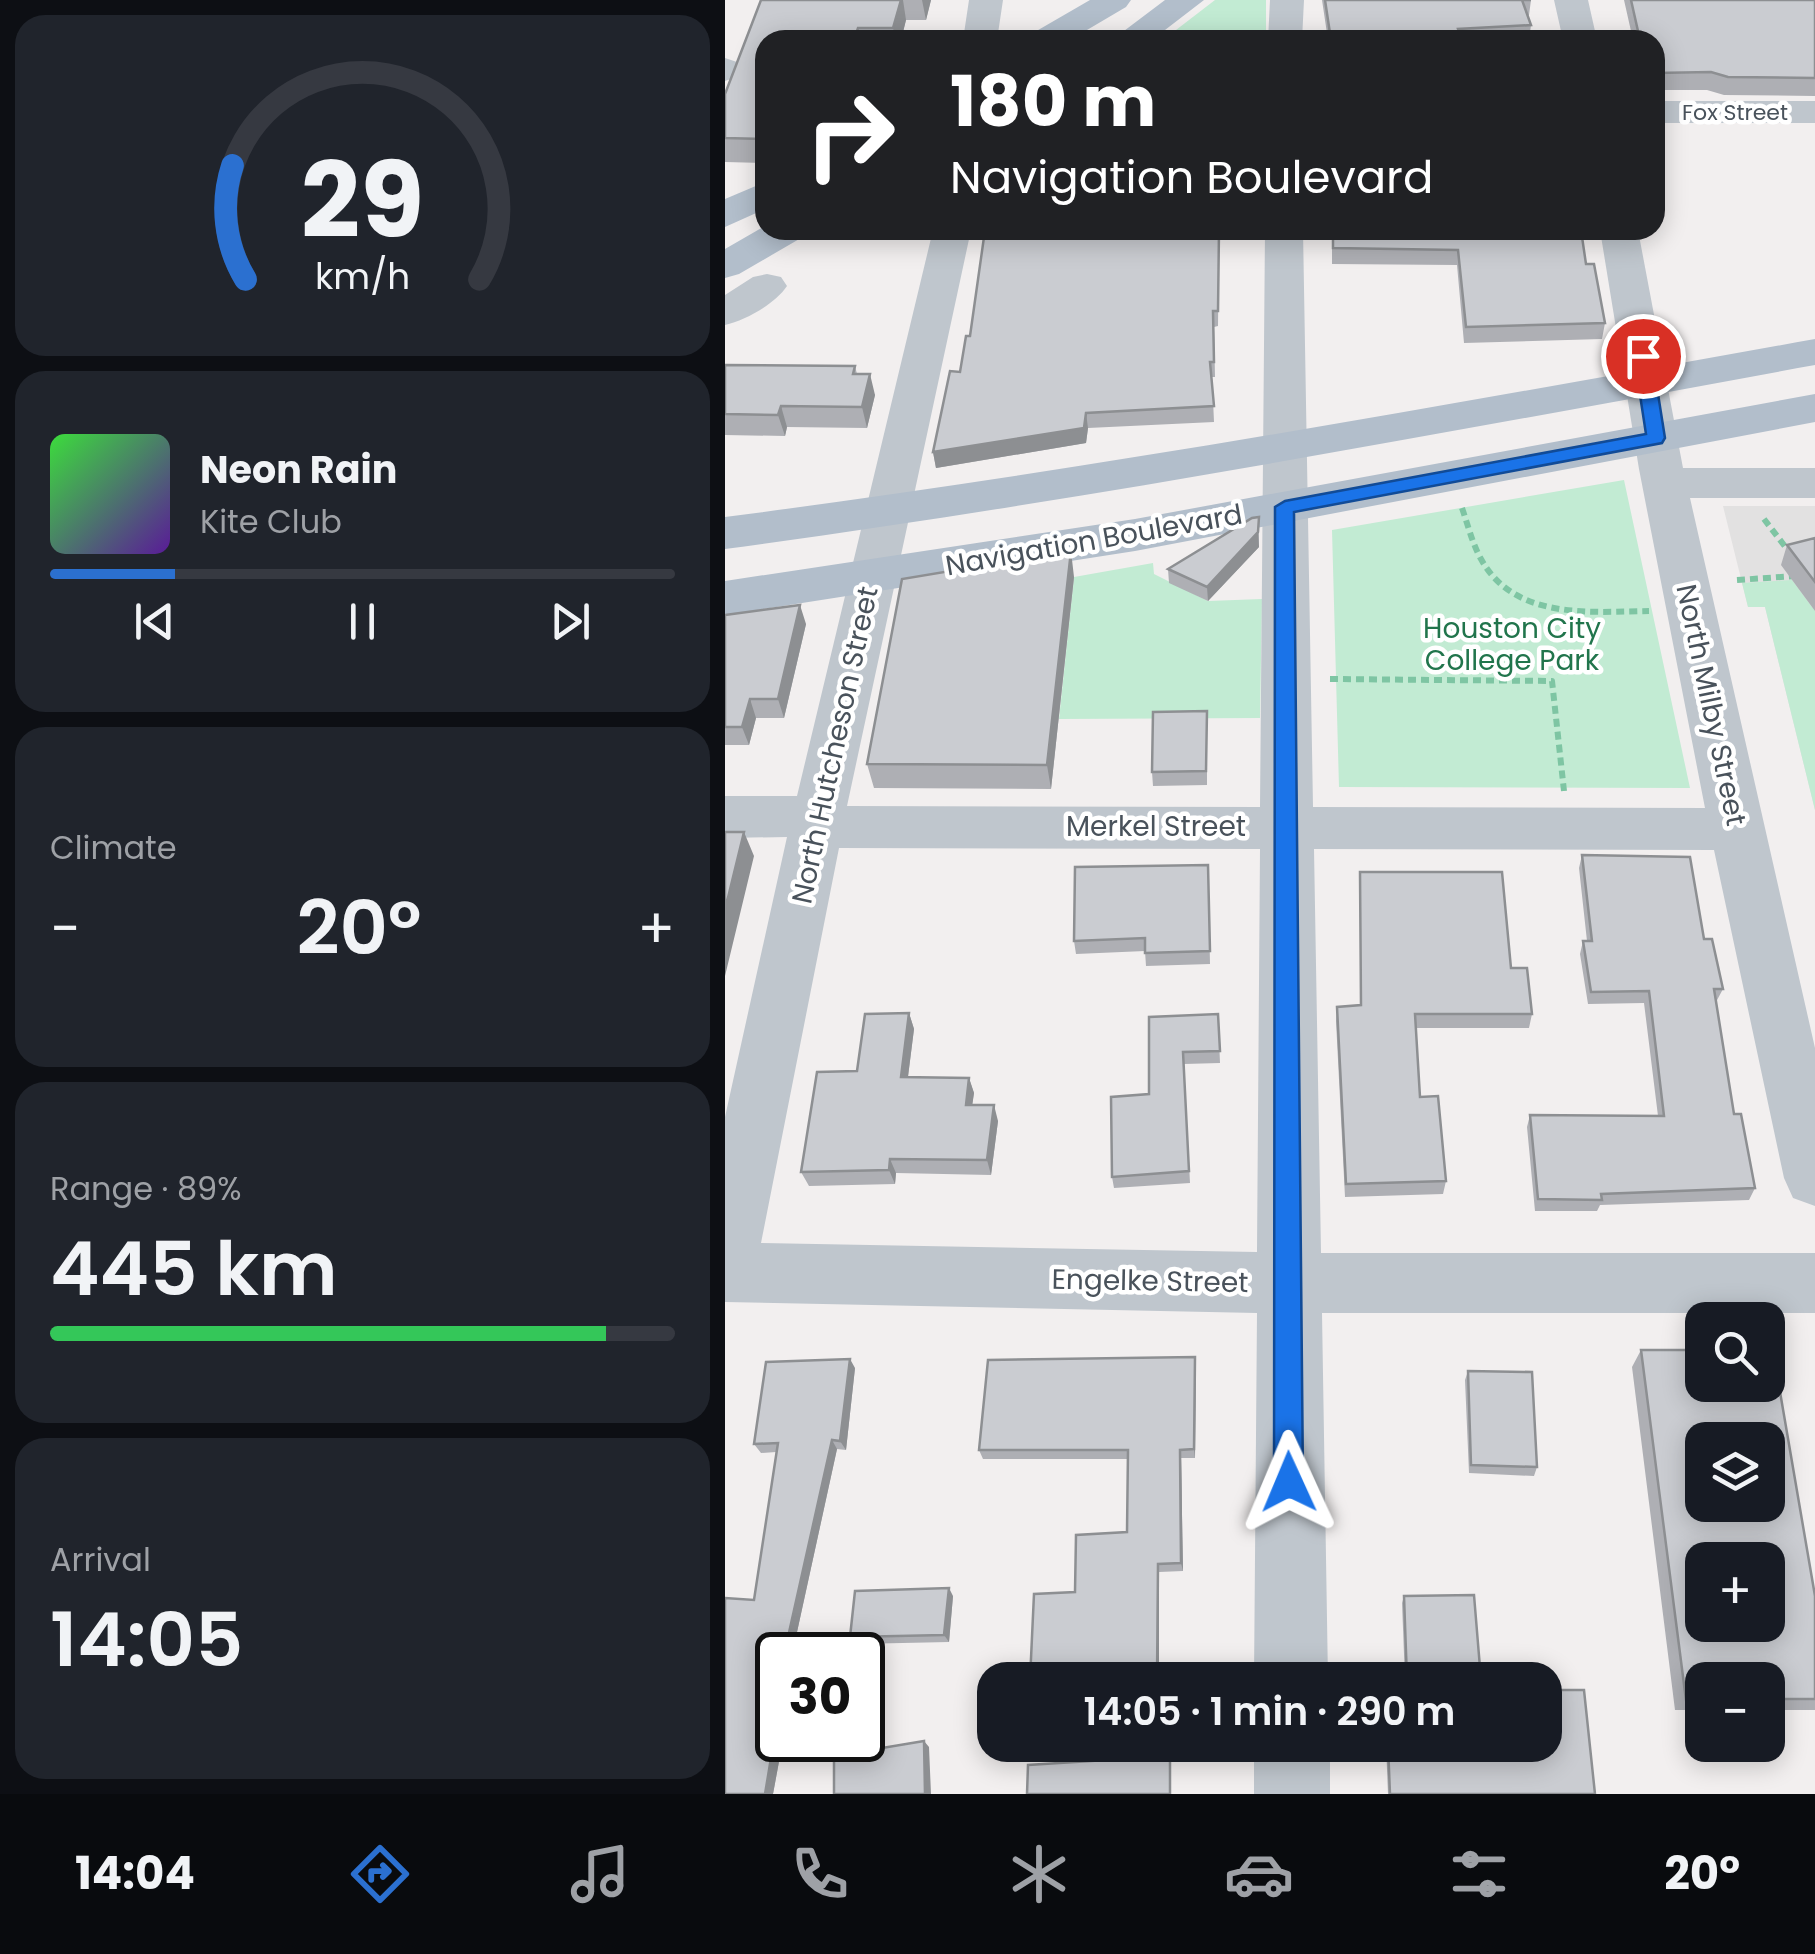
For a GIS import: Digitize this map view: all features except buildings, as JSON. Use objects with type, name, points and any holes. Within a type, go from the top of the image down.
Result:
[{"type":"main road","points":[[1062,30],[1114,0]]},
{"type":"main road","points":[[1144,30],[1187,0]]},
{"type":"main road","points":[[725,215],[755,198]]},
{"type":"main road","points":[[725,266],[770,240]]},
{"type":"main road","points":[[725,534],[1285,448],[1815,352]]},
{"type":"main road","name":"Navigation Boulevard","points":[[725,598],[871,578],[1285,507],[1660,461],[1815,408]]},
{"type":"street","points":[[981,30],[986,0]]},
{"type":"street","points":[[1286,30],[1287,0]]},
{"type":"street","points":[[1571,0],[1577,30]]},
{"type":"street","name":"Fox Street","points":[[1665,112],[1815,112]]},
{"type":"street","name":"North Hutcheson Street","points":[[725,1261],[885,512],[950,240]]},
{"type":"street","points":[[1284,240],[1291,1662]]},
{"type":"street","name":"North Milby Street","points":[[1621,240],[1660,461],[1736,828],[1815,1178]]},
{"type":"street","points":[[725,313],[767,286]]},
{"type":"street","points":[[1660,461],[1815,483]]},
{"type":"street","name":"Merkel Street","points":[[725,817],[817,822],[1736,828]]},
{"type":"street","name":"Engelke Street","points":[[725,1272],[1286,1283],[1815,1284]]},
{"type":"street","points":[[1292,1762],[1292,1794]]},
{"type":"path","points":[[1460,502],[1483,565],[1507,593],[1539,606],[1567,611],[1659,611]]},
{"type":"path","points":[[1753,504],[1797,561]]},
{"type":"path","points":[[1737,580],[1807,575]]},
{"type":"path","points":[[1327,679],[1552,681],[1565,792]]},
{"type":"shaded area","points":[[1723,506],[1815,506],[1815,810],[1765,607],[1748,607]]},
{"type":"green space","points":[[1215,0],[1266,0],[1266,30],[1176,30]]},
{"type":"green space","name":"Houston City College Park","points":[[1624,480],[1690,788],[1339,787],[1332,530]]},
{"type":"green space","points":[[1153,563],[1154,574],[1208,601],[1262,599],[1260,718],[1059,719],[1074,577]]},
{"type":"green space","points":[[1792,580],[1815,611],[1815,810],[1765,607],[1748,607],[1742,583]]},
{"type":"route","points":[[1289,1482],[1285,507],[1656,438],[1643,356]]}]
